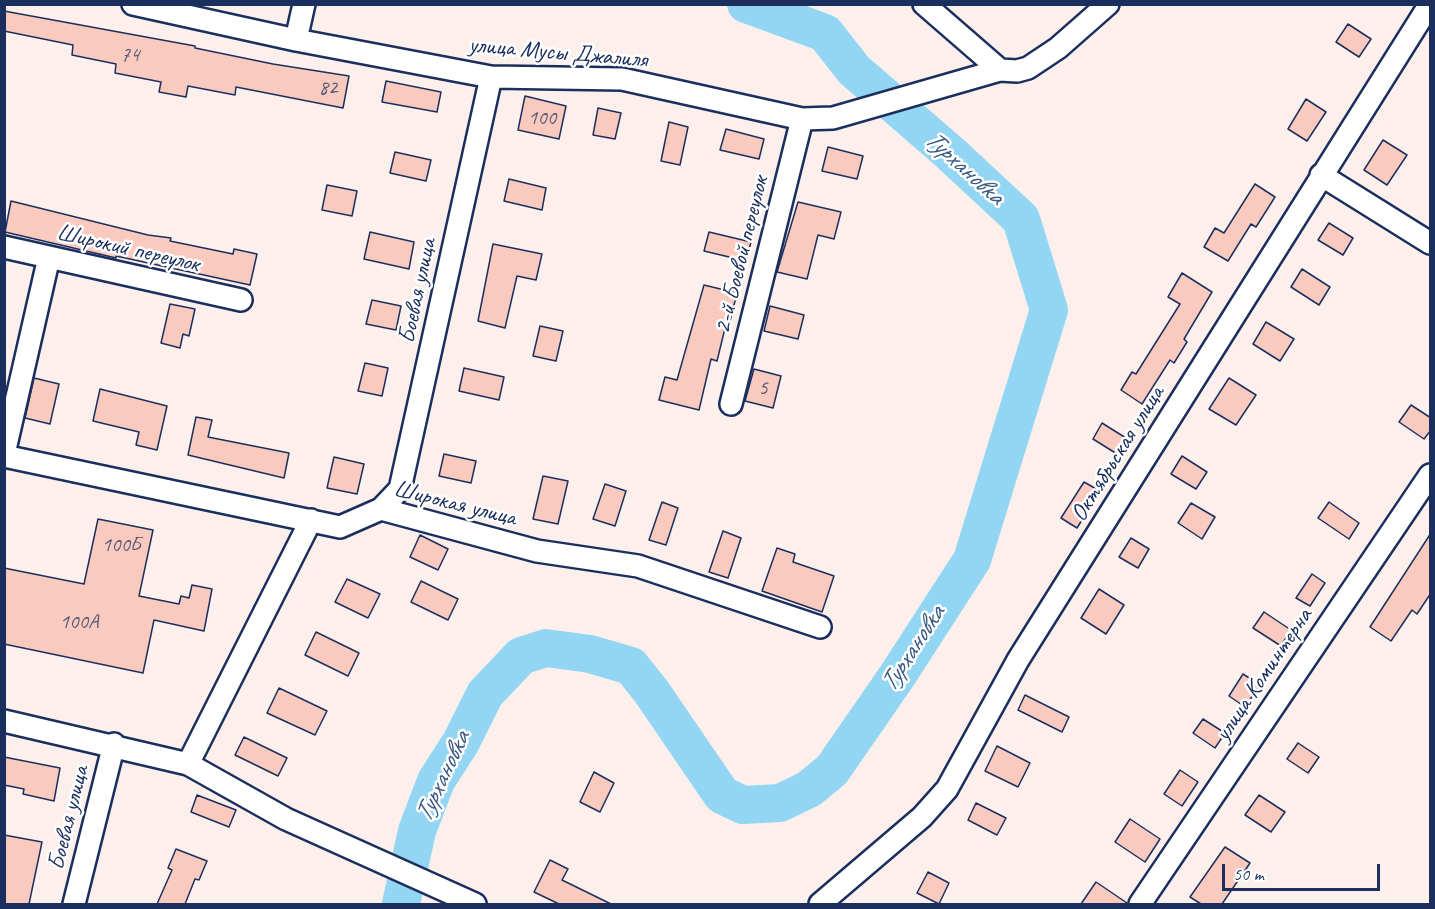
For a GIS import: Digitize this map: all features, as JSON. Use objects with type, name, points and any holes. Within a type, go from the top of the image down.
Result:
[{"type":"street","name":"улица Мусы Джалиля","points":[[133,4],[296,40],[491,77],[622,79],[802,119],[833,118],[1000,70],[1028,68],[1058,48],[1108,4]]},
{"type":"street","points":[[296,40],[304,4]]},
{"type":"street","points":[[924,4],[1000,70]]},
{"type":"street","name":"Октябрьская улица","points":[[820,904],[922,817],[947,789],[1018,660],[1430,4]]},
{"type":"street","name":"Боевая улица","points":[[381,509],[400,489],[491,77]]},
{"type":"street","name":"2-й Боевой переулок","points":[[731,404],[802,119]]},
{"type":"street","points":[[1321,175],[1431,243]]},
{"type":"street","name":"Широкий переулок","points":[[4,247],[241,300]]},
{"type":"street","points":[[4,455],[49,257]]},
{"type":"street","name":"Широкая улица","points":[[4,455],[340,527],[381,509],[537,551],[638,566],[820,627]]},
{"type":"street","name":"улица Коминтерна","points":[[1140,904],[1431,475]]},
{"type":"street","points":[[188,764],[311,520]]},
{"type":"street","points":[[4,721],[114,744],[188,764],[286,819],[475,904]]},
{"type":"street","name":"Боевая улица","points":[[74,904],[114,744]]},
{"type":"building","points":[[4,11],[195,46],[195,48],[273,64],[349,76],[343,108],[236,87],[235,95],[188,86],[186,97],[159,92],[161,82],[115,73],[116,64],[72,55],[73,45],[4,31]]},
{"type":"building","points":[[1348,24],[1371,39],[1359,57],[1336,42]]},
{"type":"building","points":[[386,81],[441,92],[437,112],[382,102]]},
{"type":"building","points":[[525,96],[566,106],[559,139],[518,130]]},
{"type":"building","points":[[1306,99],[1326,112],[1307,141],[1288,129]]},
{"type":"building","points":[[598,108],[621,113],[615,139],[593,135]]},
{"type":"building","points":[[669,122],[688,127],[680,165],[661,161]]},
{"type":"building","points":[[726,129],[764,139],[759,159],[720,150]]},
{"type":"building","points":[[1383,140],[1407,155],[1387,185],[1364,170]]},
{"type":"building","points":[[828,147],[863,156],[857,179],[822,171]]},
{"type":"building","points":[[395,152],[431,160],[426,181],[390,173]]},
{"type":"building","points":[[509,179],[546,188],[542,210],[504,201]]},
{"type":"building","points":[[1255,184],[1275,197],[1256,227],[1251,224],[1228,261],[1204,247],[1215,228],[1224,233]]},
{"type":"building","points":[[327,185],[357,191],[352,216],[322,210]]},
{"type":"building","points":[[11,201],[148,235],[171,238],[170,241],[233,254],[234,249],[257,254],[250,285],[116,256],[116,258],[5,232]]},
{"type":"building","points":[[798,202],[841,212],[834,239],[818,235],[807,279],[777,272]]},
{"type":"building","points":[[1329,223],[1353,238],[1343,255],[1318,240]]},
{"type":"building","points":[[370,232],[414,242],[409,269],[364,259]]},
{"type":"building","points":[[709,232],[751,242],[746,261],[704,251]]},
{"type":"building","points":[[493,244],[542,254],[536,280],[517,276],[505,328],[478,321]]},
{"type":"building","points":[[1302,269],[1330,287],[1319,305],[1291,287]]},
{"type":"building","points":[[1182,273],[1212,292],[1184,339],[1187,342],[1174,363],[1170,360],[1142,404],[1121,390],[1132,372],[1136,374],[1180,304],[1168,297]]},
{"type":"building","points":[[704,285],[737,293],[730,321],[727,320],[717,361],[711,359],[699,410],[659,400],[665,377],[677,380]]},
{"type":"building","points":[[372,300],[401,306],[396,330],[366,324]]},
{"type":"building","points":[[170,304],[195,309],[189,336],[183,334],[180,348],[161,343]]},
{"type":"building","points":[[770,306],[804,315],[798,339],[764,331]]},
{"type":"building","points":[[1266,322],[1294,339],[1280,361],[1253,344]]},
{"type":"building","points":[[540,326],[563,331],[556,361],[533,356]]},
{"type":"building","points":[[365,363],[388,368],[382,396],[358,391]]},
{"type":"building","points":[[464,368],[504,377],[499,400],[459,391]]},
{"type":"building","points":[[754,369],[781,376],[773,408],[745,401]]},
{"type":"building","points":[[34,378],[59,384],[50,424],[25,418]]},
{"type":"building","points":[[1229,378],[1256,395],[1236,425],[1209,409]]},
{"type":"building","points":[[100,389],[167,406],[157,450],[136,445],[139,432],[93,421]]},
{"type":"building","points":[[1411,405],[1431,418],[1431,430],[1424,439],[1399,422]]},
{"type":"building","points":[[196,417],[212,420],[208,437],[289,453],[284,478],[188,455]]},
{"type":"building","points":[[1102,423],[1126,438],[1117,454],[1093,439]]},
{"type":"building","points":[[444,454],[476,461],[471,483],[439,476]]},
{"type":"building","points":[[1182,456],[1207,472],[1196,489],[1171,474]]},
{"type":"building","points":[[334,457],[364,464],[357,494],[327,488]]},
{"type":"building","points":[[543,476],[568,481],[558,524],[533,519]]},
{"type":"building","points":[[1084,482],[1100,491],[1077,528],[1061,518]]},
{"type":"building","points":[[605,484],[626,491],[615,526],[593,519]]},
{"type":"building","points":[[662,502],[678,508],[666,545],[649,540]]},
{"type":"building","points":[[1329,502],[1359,523],[1349,539],[1318,518]]},
{"type":"building","points":[[1191,503],[1215,517],[1202,539],[1178,523]]},
{"type":"building","points":[[98,519],[153,530],[139,596],[179,604],[181,596],[189,598],[192,585],[212,589],[204,631],[154,620],[143,673],[4,644],[4,568],[84,584]]},
{"type":"building","points":[[723,531],[741,538],[728,578],[709,572]]},
{"type":"building","points":[[1431,533],[1431,593],[1417,614],[1412,610],[1391,641],[1370,627]]},
{"type":"building","points":[[420,535],[448,549],[438,570],[410,557]]},
{"type":"building","points":[[1131,538],[1149,549],[1138,568],[1119,557]]},
{"type":"building","points":[[777,548],[795,554],[793,562],[834,576],[822,612],[762,591]]},
{"type":"building","points":[[1312,574],[1325,583],[1310,606],[1296,598]]},
{"type":"building","points":[[347,579],[380,594],[368,618],[335,602]]},
{"type":"building","points":[[421,581],[458,599],[448,620],[411,602]]},
{"type":"building","points":[[1099,589],[1124,605],[1106,634],[1081,618]]},
{"type":"building","points":[[1264,612],[1291,630],[1281,646],[1253,628]]},
{"type":"building","points":[[316,632],[359,653],[348,676],[305,655]]},
{"type":"building","points":[[1243,674],[1260,685],[1245,707],[1229,696]]},
{"type":"building","points":[[279,688],[327,711],[315,735],[267,713]]},
{"type":"building","points":[[1025,695],[1069,717],[1062,732],[1018,710]]},
{"type":"building","points":[[1203,719],[1225,733],[1215,748],[1193,733]]},
{"type":"building","points":[[244,737],[287,758],[278,776],[235,755]]},
{"type":"building","points":[[1298,743],[1319,757],[1308,773],[1287,759]]},
{"type":"building","points":[[997,746],[1030,763],[1018,787],[985,771]]},
{"type":"building","points":[[4,757],[60,768],[54,801],[23,794],[24,789],[4,785]]},
{"type":"building","points":[[1180,770],[1198,782],[1182,806],[1164,794]]},
{"type":"building","points":[[594,772],[614,783],[600,812],[580,802]]},
{"type":"building","points":[[197,795],[236,810],[229,827],[191,812]]},
{"type":"building","points":[[1259,795],[1285,812],[1271,832],[1245,815]]},
{"type":"building","points":[[976,803],[1006,818],[997,835],[968,820]]},
{"type":"building","points":[[1130,819],[1160,839],[1145,862],[1115,842]]},
{"type":"building","points":[[4,835],[42,842],[29,904],[4,904]]},
{"type":"building","points":[[1225,847],[1250,863],[1222,904],[1201,904],[1190,897]]},
{"type":"building","points":[[176,849],[207,861],[199,880],[195,879],[185,904],[157,904],[172,870],[168,868]]},
{"type":"building","points":[[550,860],[568,869],[562,880],[611,904],[559,904],[534,892]]},
{"type":"building","points":[[928,872],[949,883],[939,904],[917,893]]},
{"type":"building","points":[[1096,882],[1127,903],[1127,904],[1081,904]]},
{"type":"waterway","name":"Турхановка","points":[[401,904],[417,831],[436,781],[461,742],[485,694],[521,656],[546,648],[590,654],[631,666],[651,691],[722,795],[743,805],[780,803],[809,789],[832,770],[897,676],[972,560],[1049,310],[1021,219],[950,153],[854,70],[825,33],[746,4]]}]
